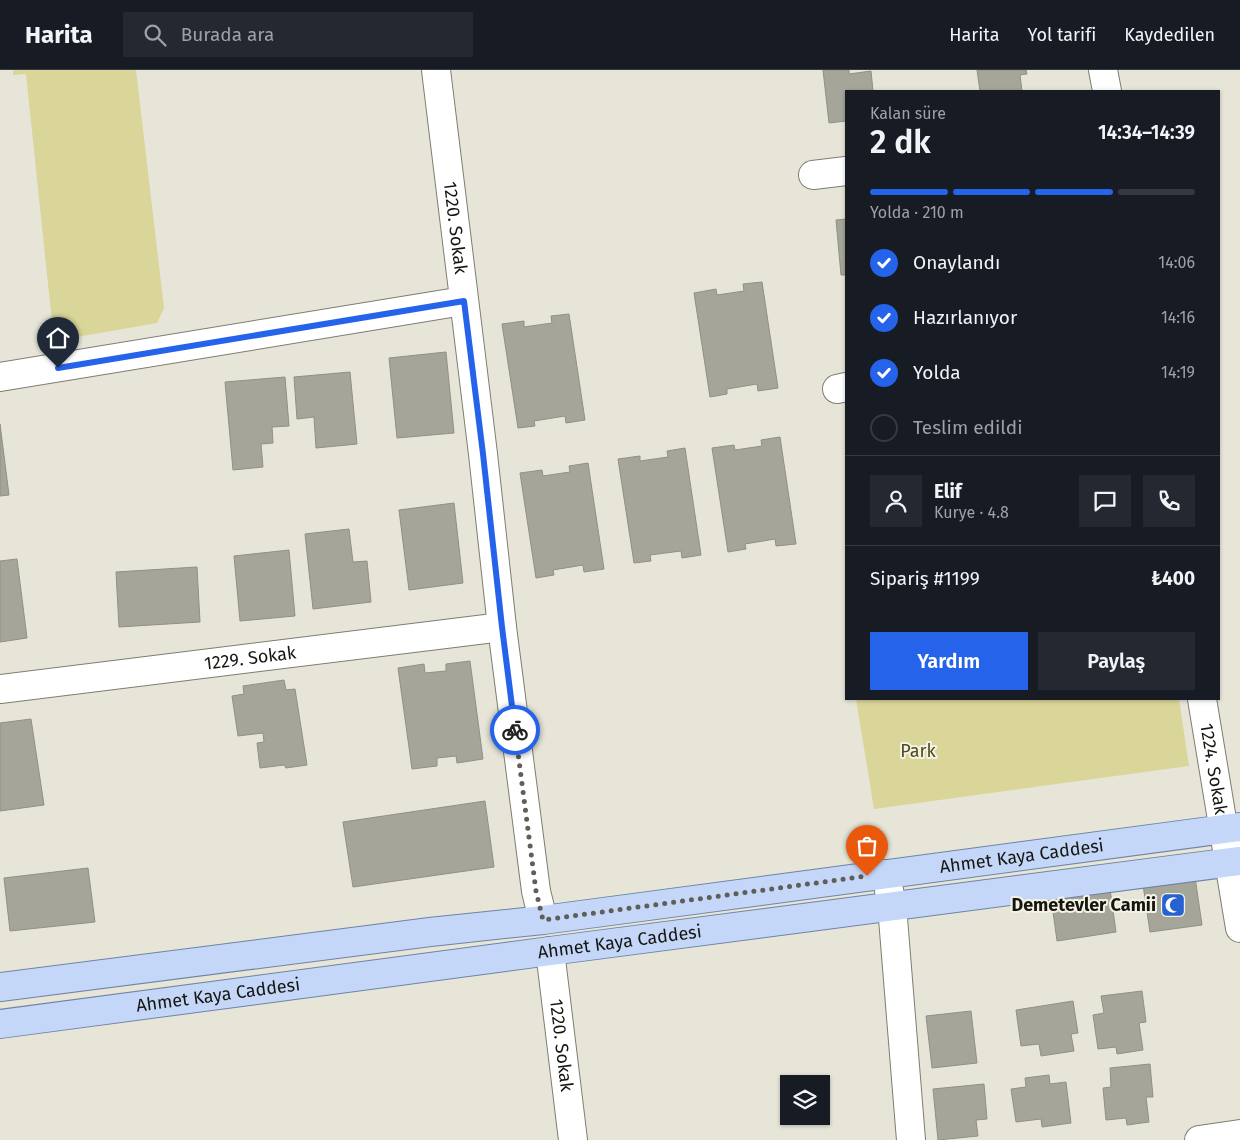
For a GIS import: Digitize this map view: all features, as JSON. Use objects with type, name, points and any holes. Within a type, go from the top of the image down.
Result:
[{"type":"main road","name":"Ahmet Kaya Caddesi","points":[[0,987],[430,932],[543,920],[1232,828]]},
{"type":"main road","name":"Ahmet Kaya Caddesi","points":[[0,1024],[1235,862]]},
{"type":"street","name":"1220. Sokak","points":[[436,70],[502,627],[536,891],[543,920]]},
{"type":"street","points":[[1103,70],[1107,90]]},
{"type":"street","points":[[813,175],[845,171]]},
{"type":"street","points":[[0,378],[464,301]]},
{"type":"street","name":"1229. Sokak","points":[[0,689],[502,627]]},
{"type":"street","name":"1224. Sokak","points":[[1202,700],[1232,828],[1240,928]]},
{"type":"street","points":[[886,874],[892,906],[911,1140]]},
{"type":"street","name":"1220. Sokak","points":[[550,951],[573,1140]]},
{"type":"street","points":[[1199,1140],[1240,1134]]},
{"type":"green space","points":[[13,70],[136,70],[164,308],[157,323],[54,341],[26,74],[13,75]]},
{"type":"green space","name":"Park","points":[[856,700],[1179,700],[1189,766],[874,809]]},
{"type":"building","points":[[823,70],[849,70],[849,74],[871,71],[873,90],[845,90],[845,121],[829,123]]},
{"type":"building","points":[[977,70],[1026,70],[1027,74],[1020,75],[1022,90],[980,90]]},
{"type":"building","points":[[845,219],[845,275],[841,275],[836,220]]},
{"type":"building","points":[[762,282],[778,388],[758,391],[757,384],[727,389],[727,394],[710,397],[694,293],[716,289],[717,295],[744,291],[743,284]]},
{"type":"building","points":[[569,314],[585,420],[566,423],[565,416],[534,421],[535,426],[518,428],[502,324],[524,321],[524,327],[552,323],[551,316]]},
{"type":"building","points":[[446,352],[454,433],[397,438],[389,358]]},
{"type":"building","points":[[350,372],[357,444],[316,448],[314,417],[297,419],[294,377]]},
{"type":"building","points":[[285,377],[289,426],[272,427],[273,443],[261,444],[263,467],[233,470],[225,382]]},
{"type":"building","points":[[0,424],[9,495],[0,496]]},
{"type":"building","points":[[780,437],[796,544],[776,546],[775,539],[745,544],[746,549],[728,552],[712,448],[734,445],[735,450],[762,446],[761,440]]},
{"type":"building","points":[[685,448],[701,555],[682,558],[681,551],[650,555],[651,561],[634,563],[618,459],[640,456],[640,461],[668,457],[667,451]]},
{"type":"building","points":[[588,463],[604,569],[584,572],[583,565],[553,570],[554,575],[536,578],[520,473],[542,470],[543,476],[570,472],[569,466]]},
{"type":"building","points":[[454,503],[463,583],[409,590],[399,510]]},
{"type":"building","points":[[349,529],[353,562],[367,561],[371,602],[313,609],[305,534]]},
{"type":"building","points":[[289,550],[295,616],[240,621],[234,556]]},
{"type":"building","points":[[17,559],[27,638],[0,642],[0,561]]},
{"type":"building","points":[[197,567],[200,622],[119,627],[116,572]]},
{"type":"building","points":[[470,661],[483,759],[457,763],[456,756],[437,758],[437,766],[412,769],[398,668],[424,664],[425,673],[446,671],[446,664]]},
{"type":"building","points":[[284,680],[286,690],[295,689],[307,765],[286,768],[284,765],[260,768],[257,743],[264,742],[263,733],[238,736],[232,696],[244,694],[243,686]]},
{"type":"building","points":[[31,719],[44,805],[0,811],[0,723]]},
{"type":"building","points":[[485,801],[494,867],[353,887],[343,822]]},
{"type":"building","points":[[88,868],[95,922],[10,931],[4,878]]},
{"type":"building","name":"Demetevler Camii","points":[[1195,877],[1202,925],[1150,932],[1143,885]]},
{"type":"building","points":[[1110,889],[1116,932],[1057,941],[1051,897]]},
{"type":"building","points":[[1142,991],[1146,1022],[1139,1023],[1143,1050],[1117,1054],[1116,1047],[1098,1049],[1093,1015],[1104,1013],[1101,996]]},
{"type":"building","points":[[1073,1001],[1078,1033],[1071,1034],[1074,1051],[1041,1056],[1039,1044],[1021,1046],[1016,1010]]},
{"type":"building","points":[[971,1011],[977,1063],[932,1068],[926,1016]]},
{"type":"building","points":[[1150,1064],[1153,1097],[1146,1097],[1149,1122],[1127,1125],[1126,1118],[1106,1120],[1103,1088],[1111,1087],[1110,1068]]},
{"type":"building","points":[[1049,1075],[1050,1084],[1066,1082],[1071,1123],[1042,1127],[1041,1119],[1016,1122],[1011,1089],[1026,1087],[1025,1078]]},
{"type":"building","points":[[984,1084],[987,1119],[976,1120],[978,1136],[938,1140],[933,1089]]},
{"type":"way so far","points":[[515,730],[536,891],[543,920],[867,876]]},
{"type":"place","name":"Demetevler Camii","points":[[1173,905]]},
{"type":"route","points":[[58,368],[464,301],[515,730]]}]
